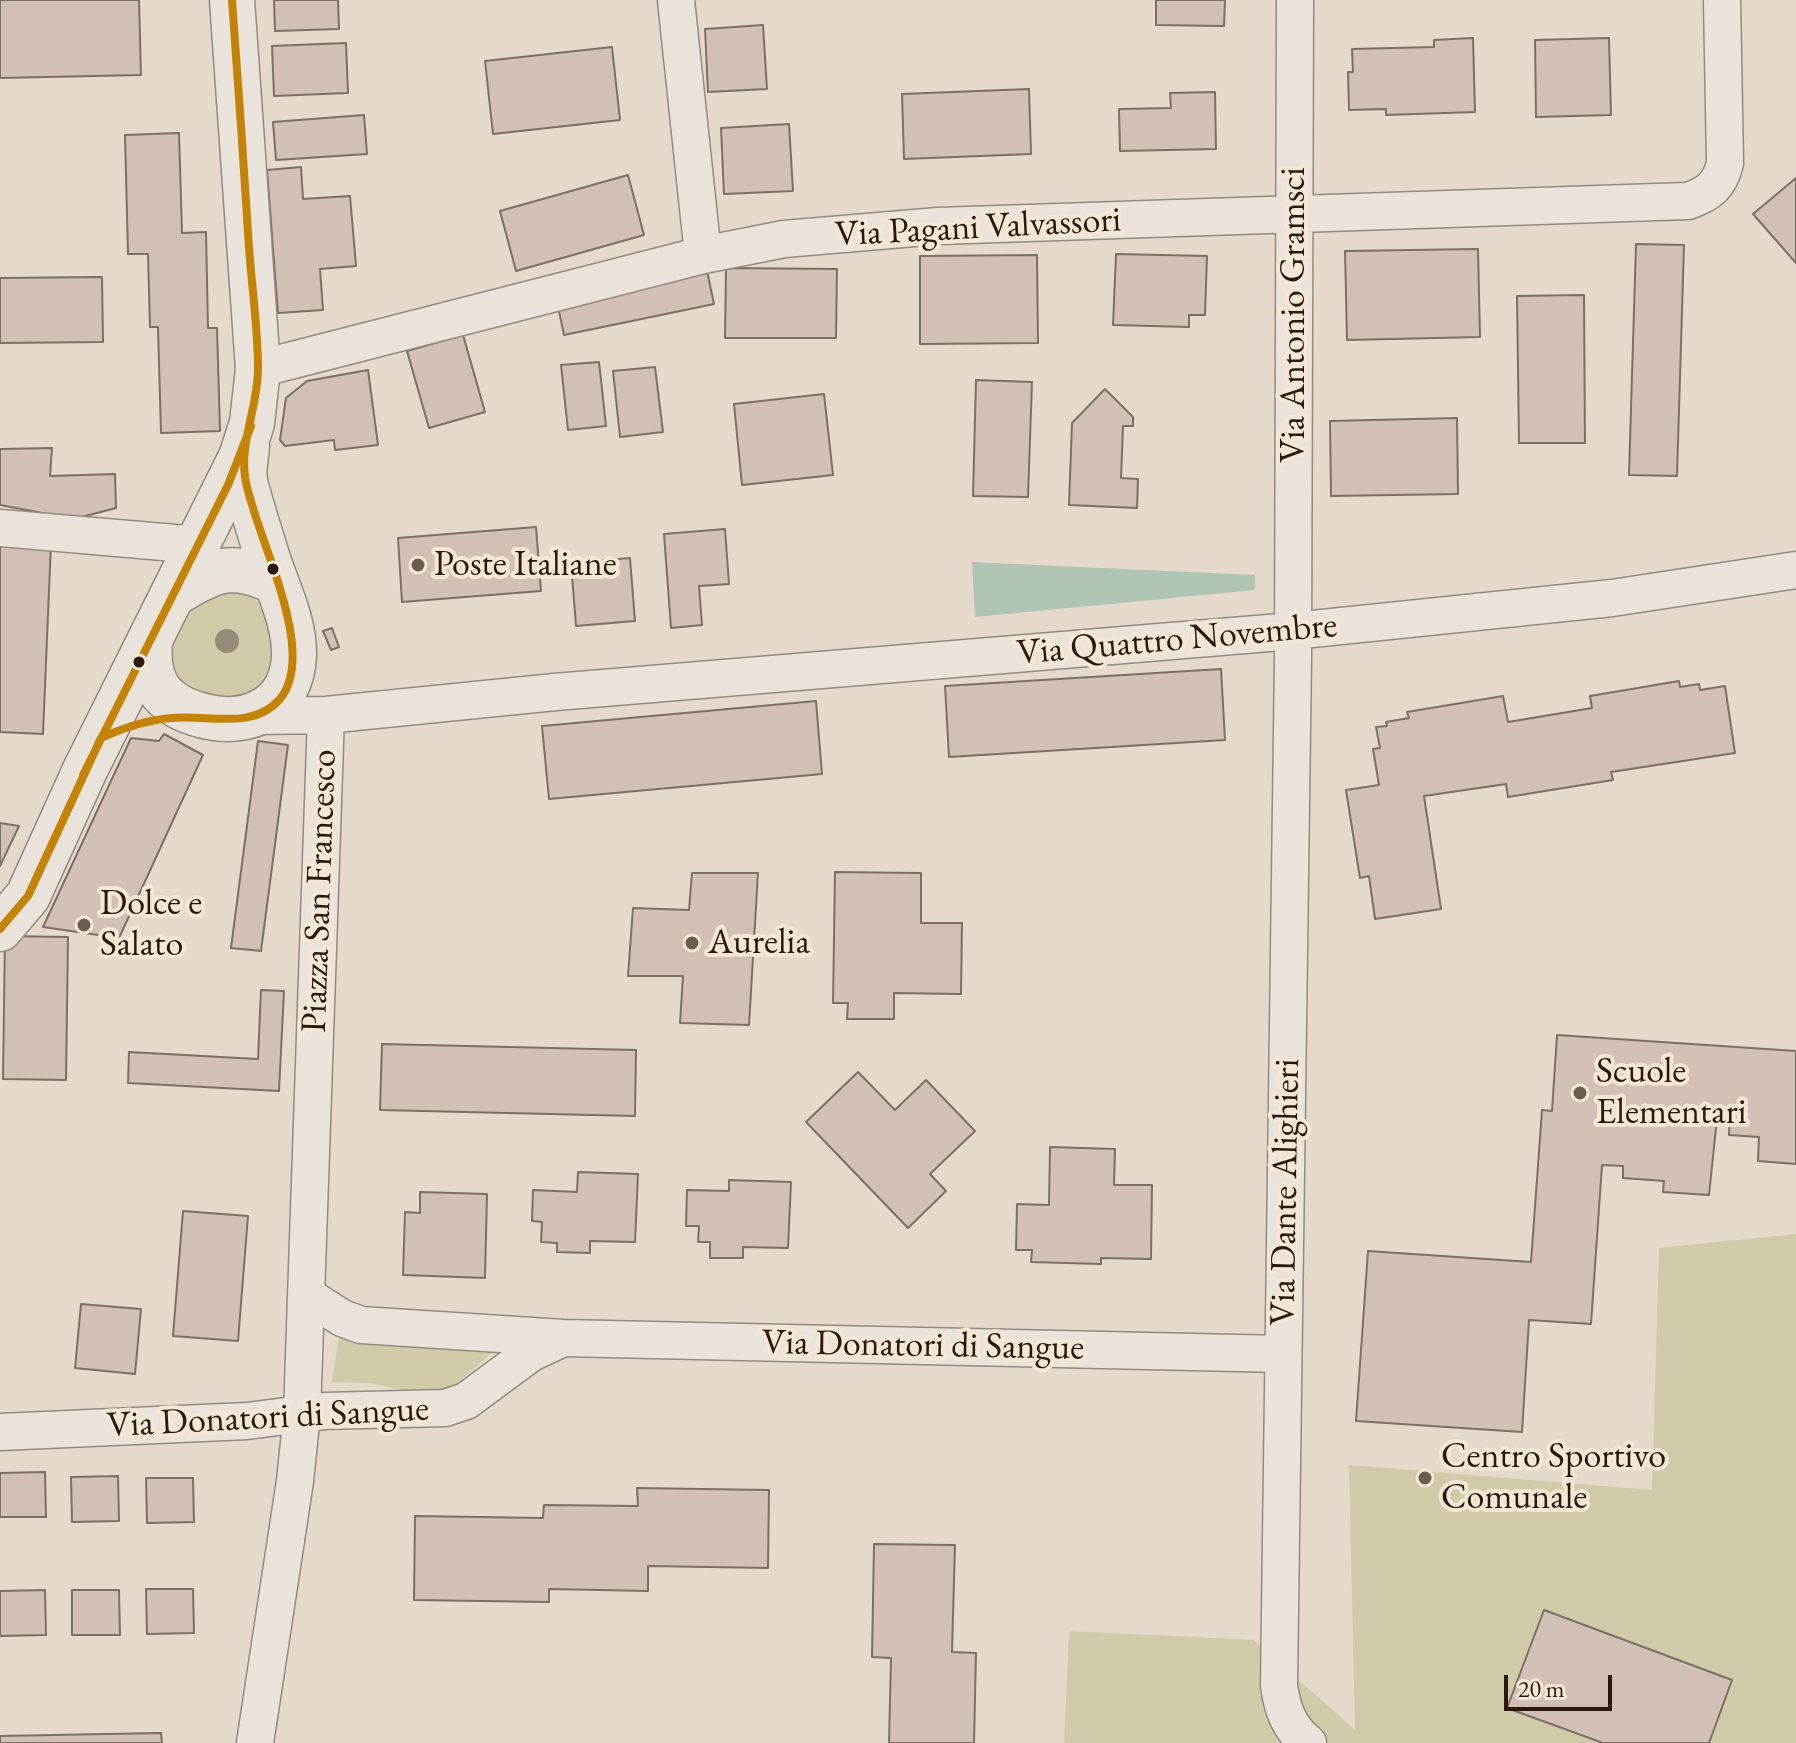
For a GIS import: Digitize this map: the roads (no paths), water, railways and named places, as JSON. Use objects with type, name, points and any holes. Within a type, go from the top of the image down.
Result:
[{"type":"street","points":[[232,0],[258,369],[244,474],[273,585],[293,638],[297,677],[303,692],[326,715]]},
{"type":"street","points":[[676,0],[703,255]]},
{"type":"street","name":"Via Antonio Gramsci","points":[[1293,631],[1295,0]]},
{"type":"street","name":"Via Pagani Valvassori","points":[[258,369],[703,255],[784,239],[881,229],[1688,201],[1711,190],[1723,174],[1725,163],[1722,0]]},
{"type":"street","points":[[0,929],[28,896],[101,738],[228,485],[248,435]]},
{"type":"street","points":[[0,528],[198,545],[249,561],[273,585]]},
{"type":"street","points":[[174,594],[202,576],[228,569],[273,585]]},
{"type":"street","name":"Via Quattro Novembre","points":[[555,692],[1293,631],[1612,598],[1796,570]]},
{"type":"street","name":"Via Dante Alighieri","points":[[1293,631],[1279,1685],[1285,1714],[1297,1733],[1308,1743]]},
{"type":"street","points":[[150,641],[149,660],[159,688],[181,709],[208,717]]},
{"type":"street","points":[[256,716],[280,700],[289,680],[294,655]]},
{"type":"street","name":"Piazza San Francesco","points":[[255,1743],[293,1496],[302,1414],[326,715],[555,692]]},
{"type":"street","points":[[101,738],[137,723],[165,717],[230,720],[256,716],[326,715]]},
{"type":"street","name":"Via Donatori di Sangue","points":[[308,1296],[342,1318],[361,1325],[563,1338],[1283,1354]]},
{"type":"street","name":"Via Donatori di Sangue","points":[[0,1432],[247,1421],[325,1411],[455,1406],[478,1393],[531,1353],[563,1338]]},
{"type":"place","name":"Poste Italiane","points":[[418,565]]},
{"type":"place","name":"Dolce e Salato","points":[[84,925]]},
{"type":"place","name":"Aurelia","points":[[692,943]]},
{"type":"place","name":"Scuole Elementari","points":[[1580,1093]]},
{"type":"place","name":"Centro Sportivo Comunale","points":[[1425,1478]]}]
